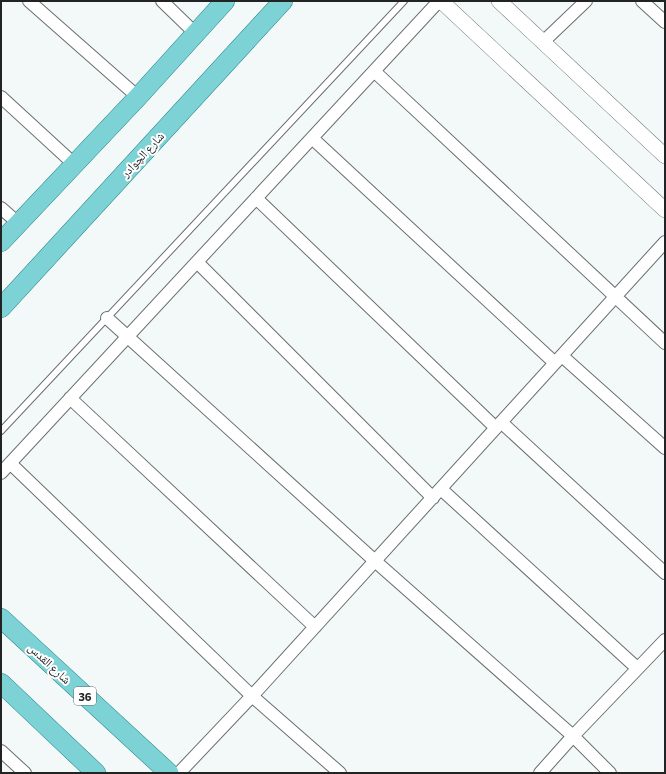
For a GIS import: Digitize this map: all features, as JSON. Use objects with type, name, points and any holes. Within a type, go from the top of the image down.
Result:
[{"type":"main road","points":[[1,242],[138,97],[225,1]]},
{"type":"main road","name":"شارع الچوادر","points":[[1,308],[283,1]]},
{"type":"main road","name":"شارع القدس","points":[[1,618],[169,773]]},
{"type":"main road","points":[[1,683],[96,773]]},
{"type":"street","points":[[28,1],[138,97]]},
{"type":"street","points":[[162,1],[195,33]]},
{"type":"street","points":[[1,473],[440,1],[665,210]]},
{"type":"street","points":[[498,1],[665,156]]},
{"type":"street","points":[[543,42],[586,1]]},
{"type":"street","points":[[642,1],[665,22]]},
{"type":"street","points":[[374,71],[665,343]]},
{"type":"street","points":[[1,97],[74,164]]},
{"type":"street","points":[[312,138],[558,359],[665,448]]},
{"type":"street","points":[[256,198],[499,425],[665,573]]},
{"type":"street","points":[[1,208],[18,223]]},
{"type":"street","points":[[179,773],[252,696],[665,242]]},
{"type":"street","points":[[197,262],[437,493],[637,668]]},
{"type":"street","points":[[107,318],[573,736],[610,773]]},
{"type":"street","points":[[70,398],[315,627]]},
{"type":"street","points":[[10,463],[252,696],[340,773]]},
{"type":"street","points":[[540,773],[573,736],[665,640]]},
{"type":"street","points":[[1,751],[25,773]]},
{"type":"lane","points":[[1,431],[404,1]]}]
